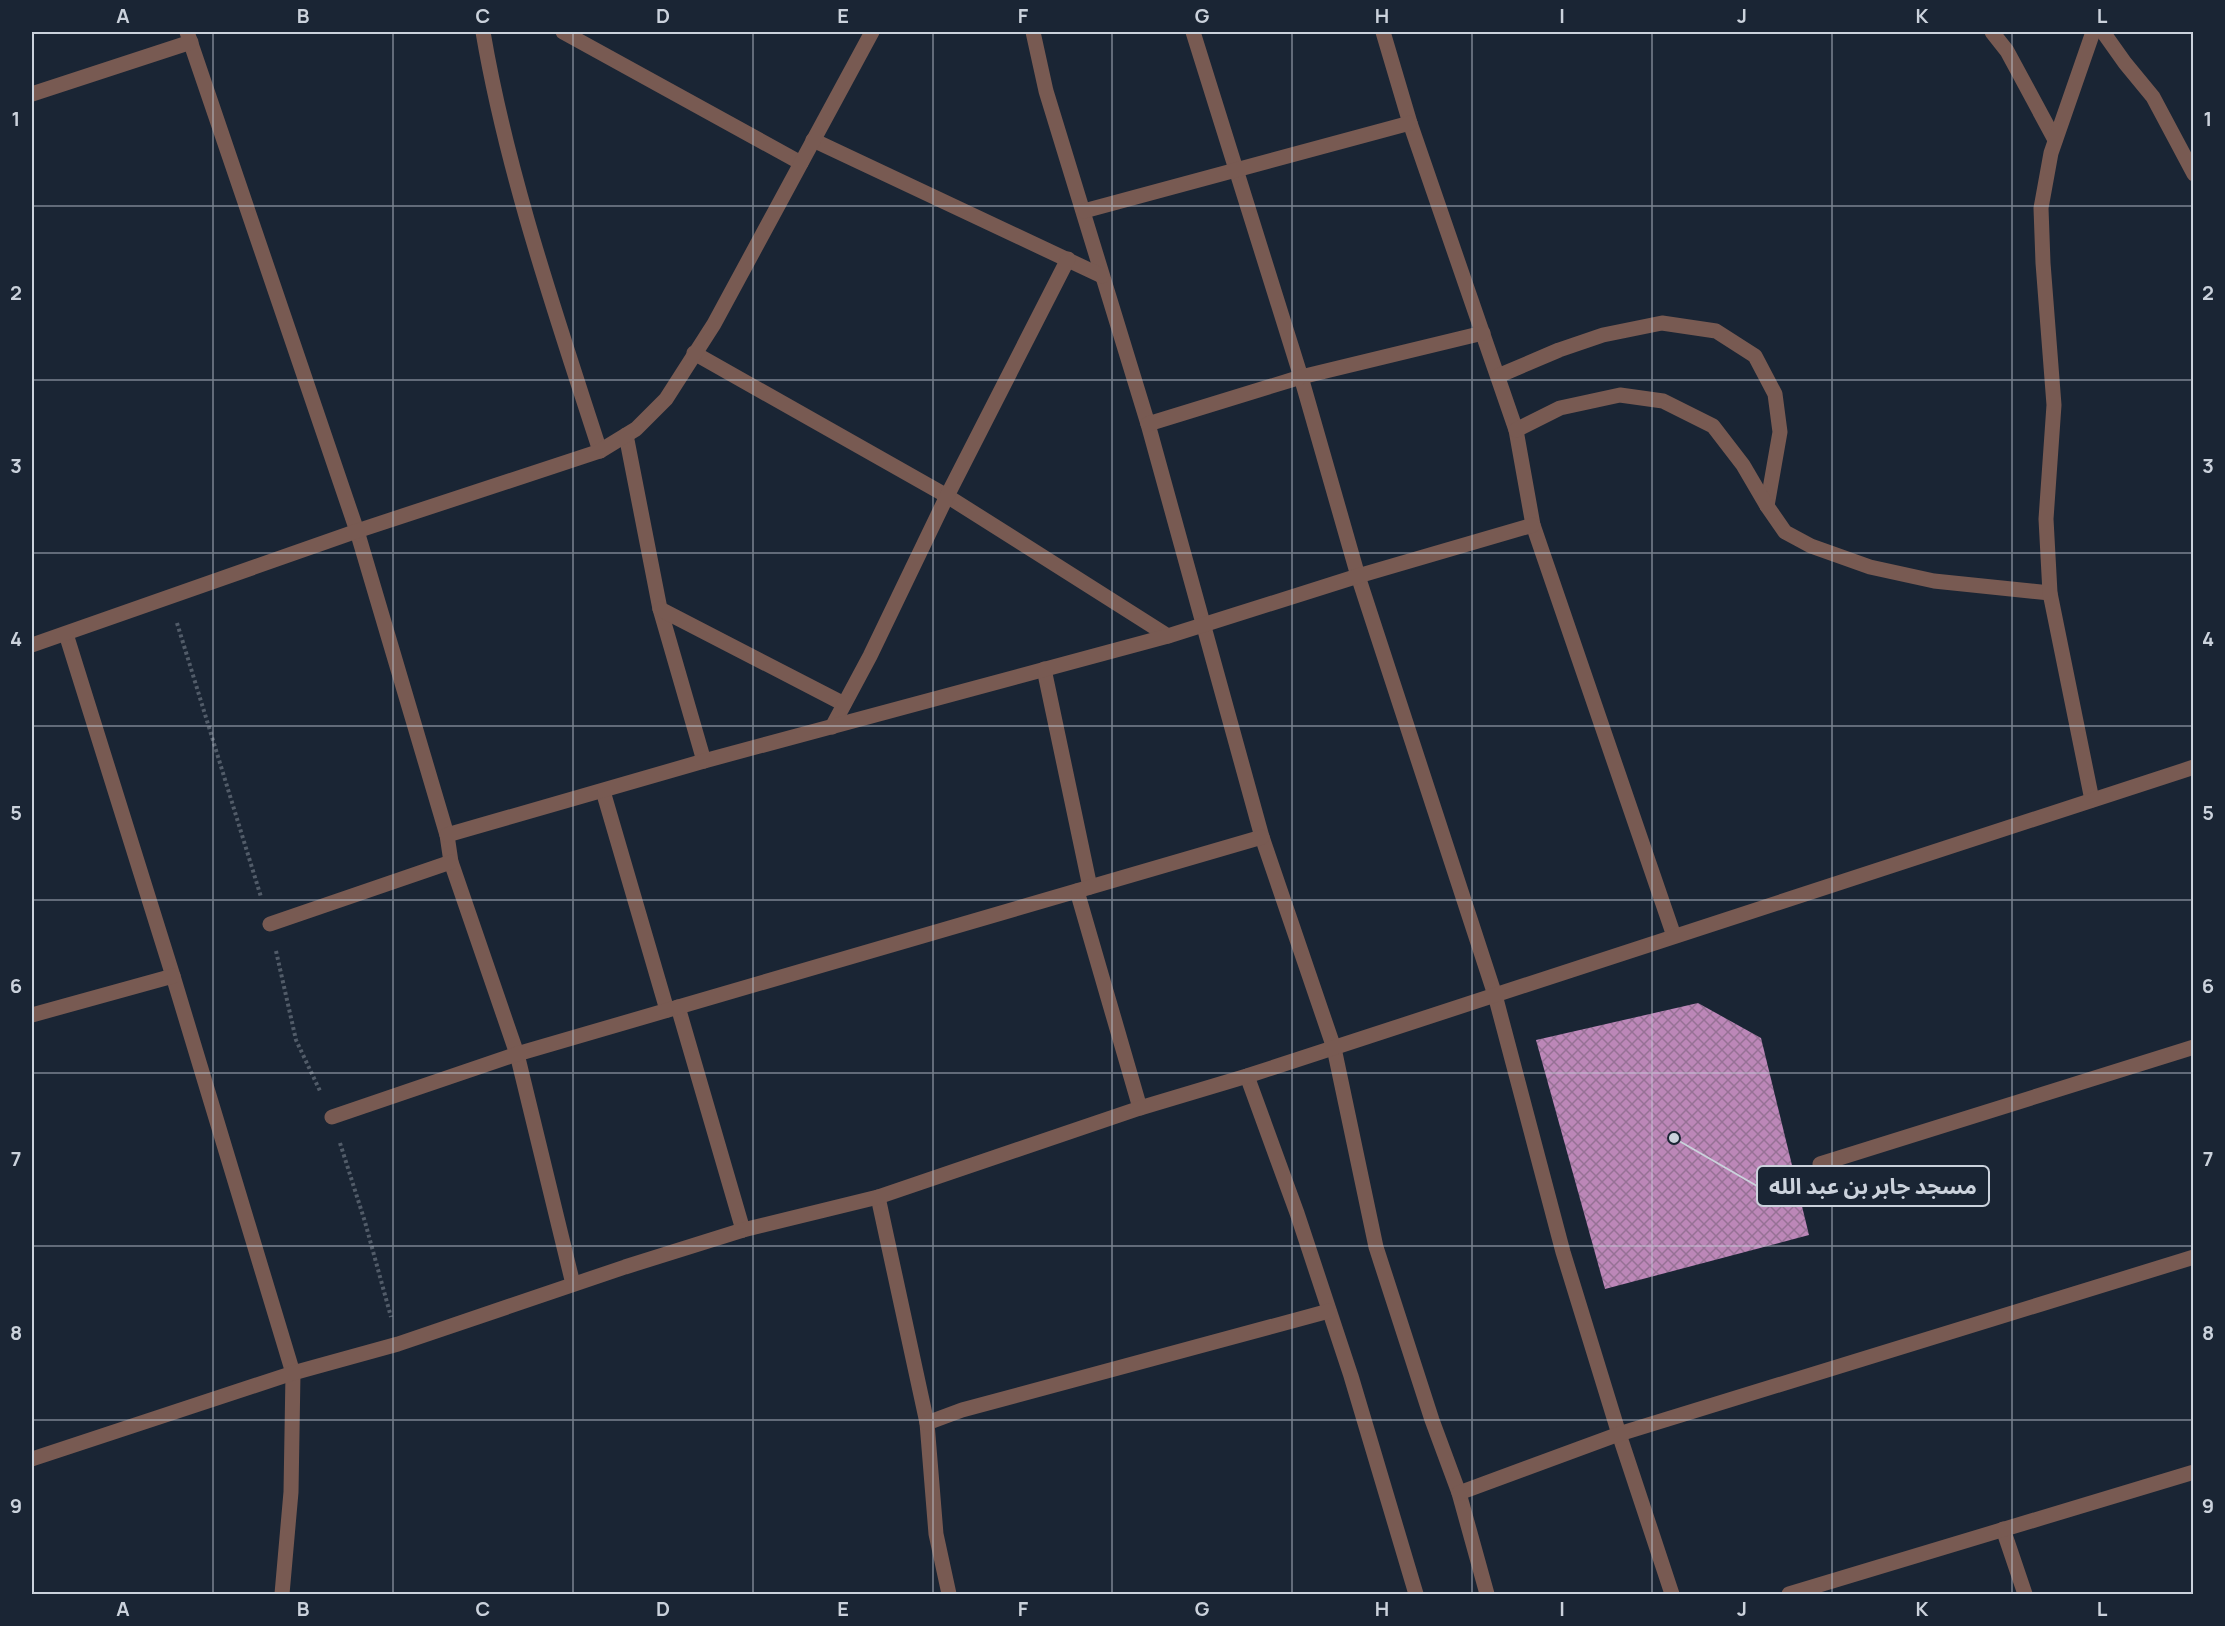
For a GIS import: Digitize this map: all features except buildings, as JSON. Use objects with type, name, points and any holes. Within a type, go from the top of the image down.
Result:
[{"type":"street","points":[[483,32],[493,93],[548,291],[600,451]]},
{"type":"street","points":[[563,32],[801,164]]},
{"type":"street","points":[[32,645],[357,531],[600,451],[636,429],[666,399],[714,324],[872,32]]},
{"type":"street","points":[[1033,32],[1046,91],[1148,424],[1262,837],[1334,1048],[1376,1247],[1432,1420],[1459,1493],[1487,1594]]},
{"type":"street","points":[[1193,32],[1301,377],[1358,576],[1495,995],[1563,1252],[1619,1434],[1672,1594]]},
{"type":"street","points":[[1383,32],[1410,123],[1516,430],[1533,525],[1674,936]]},
{"type":"street","points":[[1992,32],[2007,51],[2055,140]]},
{"type":"street","points":[[2092,800],[2050,593],[2046,519],[2054,405],[2041,207],[2055,140],[2093,32]]},
{"type":"street","points":[[2103,32],[2124,63],[2153,97],[2193,174]]},
{"type":"street","points":[[32,94],[189,37],[357,531],[447,835],[451,862],[517,1054],[573,1284]]},
{"type":"street","points":[[1084,211],[1236,168],[1410,123]]},
{"type":"street","points":[[813,140],[1102,276]]},
{"type":"street","points":[[832,727],[870,656],[947,496],[1068,259]]},
{"type":"street","points":[[1498,376],[1559,350],[1603,335],[1662,323],[1716,331],[1755,356],[1775,394],[1780,432],[1767,506]]},
{"type":"street","points":[[1148,424],[1301,377],[1483,333]]},
{"type":"street","points":[[694,354],[947,496],[1168,636]]},
{"type":"street","points":[[1516,430],[1560,408],[1620,395],[1664,401],[1713,426],[1743,465],[1785,532],[1811,546],[1870,567],[1934,581],[2050,593]]},
{"type":"street","points":[[626,435],[660,609],[704,761]]},
{"type":"street","points":[[447,835],[704,761],[1168,636],[1358,576],[1533,525]]},
{"type":"street","points":[[660,609],[844,704]]},
{"type":"street","points":[[66,634],[173,976],[293,1373],[291,1492],[282,1594]]},
{"type":"street","points":[[1044,669],[1083,889],[1140,1108]]},
{"type":"street","points":[[32,1459],[293,1373],[398,1344],[573,1284],[743,1230],[878,1197],[1140,1108],[1334,1048],[2193,767]]},
{"type":"street","points":[[603,790],[743,1230]]},
{"type":"street","points":[[332,1117],[517,1054],[1262,837]]},
{"type":"street","points":[[270,924],[451,862]]},
{"type":"street","points":[[32,1015],[173,976]]},
{"type":"street","points":[[1820,1164],[2193,1047]]},
{"type":"street","points":[[1247,1076],[1297,1213],[1329,1311],[1416,1594]]},
{"type":"street","points":[[878,1197],[927,1423],[936,1534],[949,1594]]},
{"type":"street","points":[[1459,1493],[1619,1434],[2193,1257]]},
{"type":"street","points":[[927,1423],[962,1410],[1329,1311]]},
{"type":"street","points":[[1789,1594],[2193,1472]]},
{"type":"street","points":[[2003,1529],[2025,1594]]},
{"type":"path","points":[[169,597],[270,924],[296,1040],[332,1117],[365,1222],[398,1344]]},
{"type":"place","name":"مسجد جابر بن عبد الله","points":[[1674,1138]]}]
